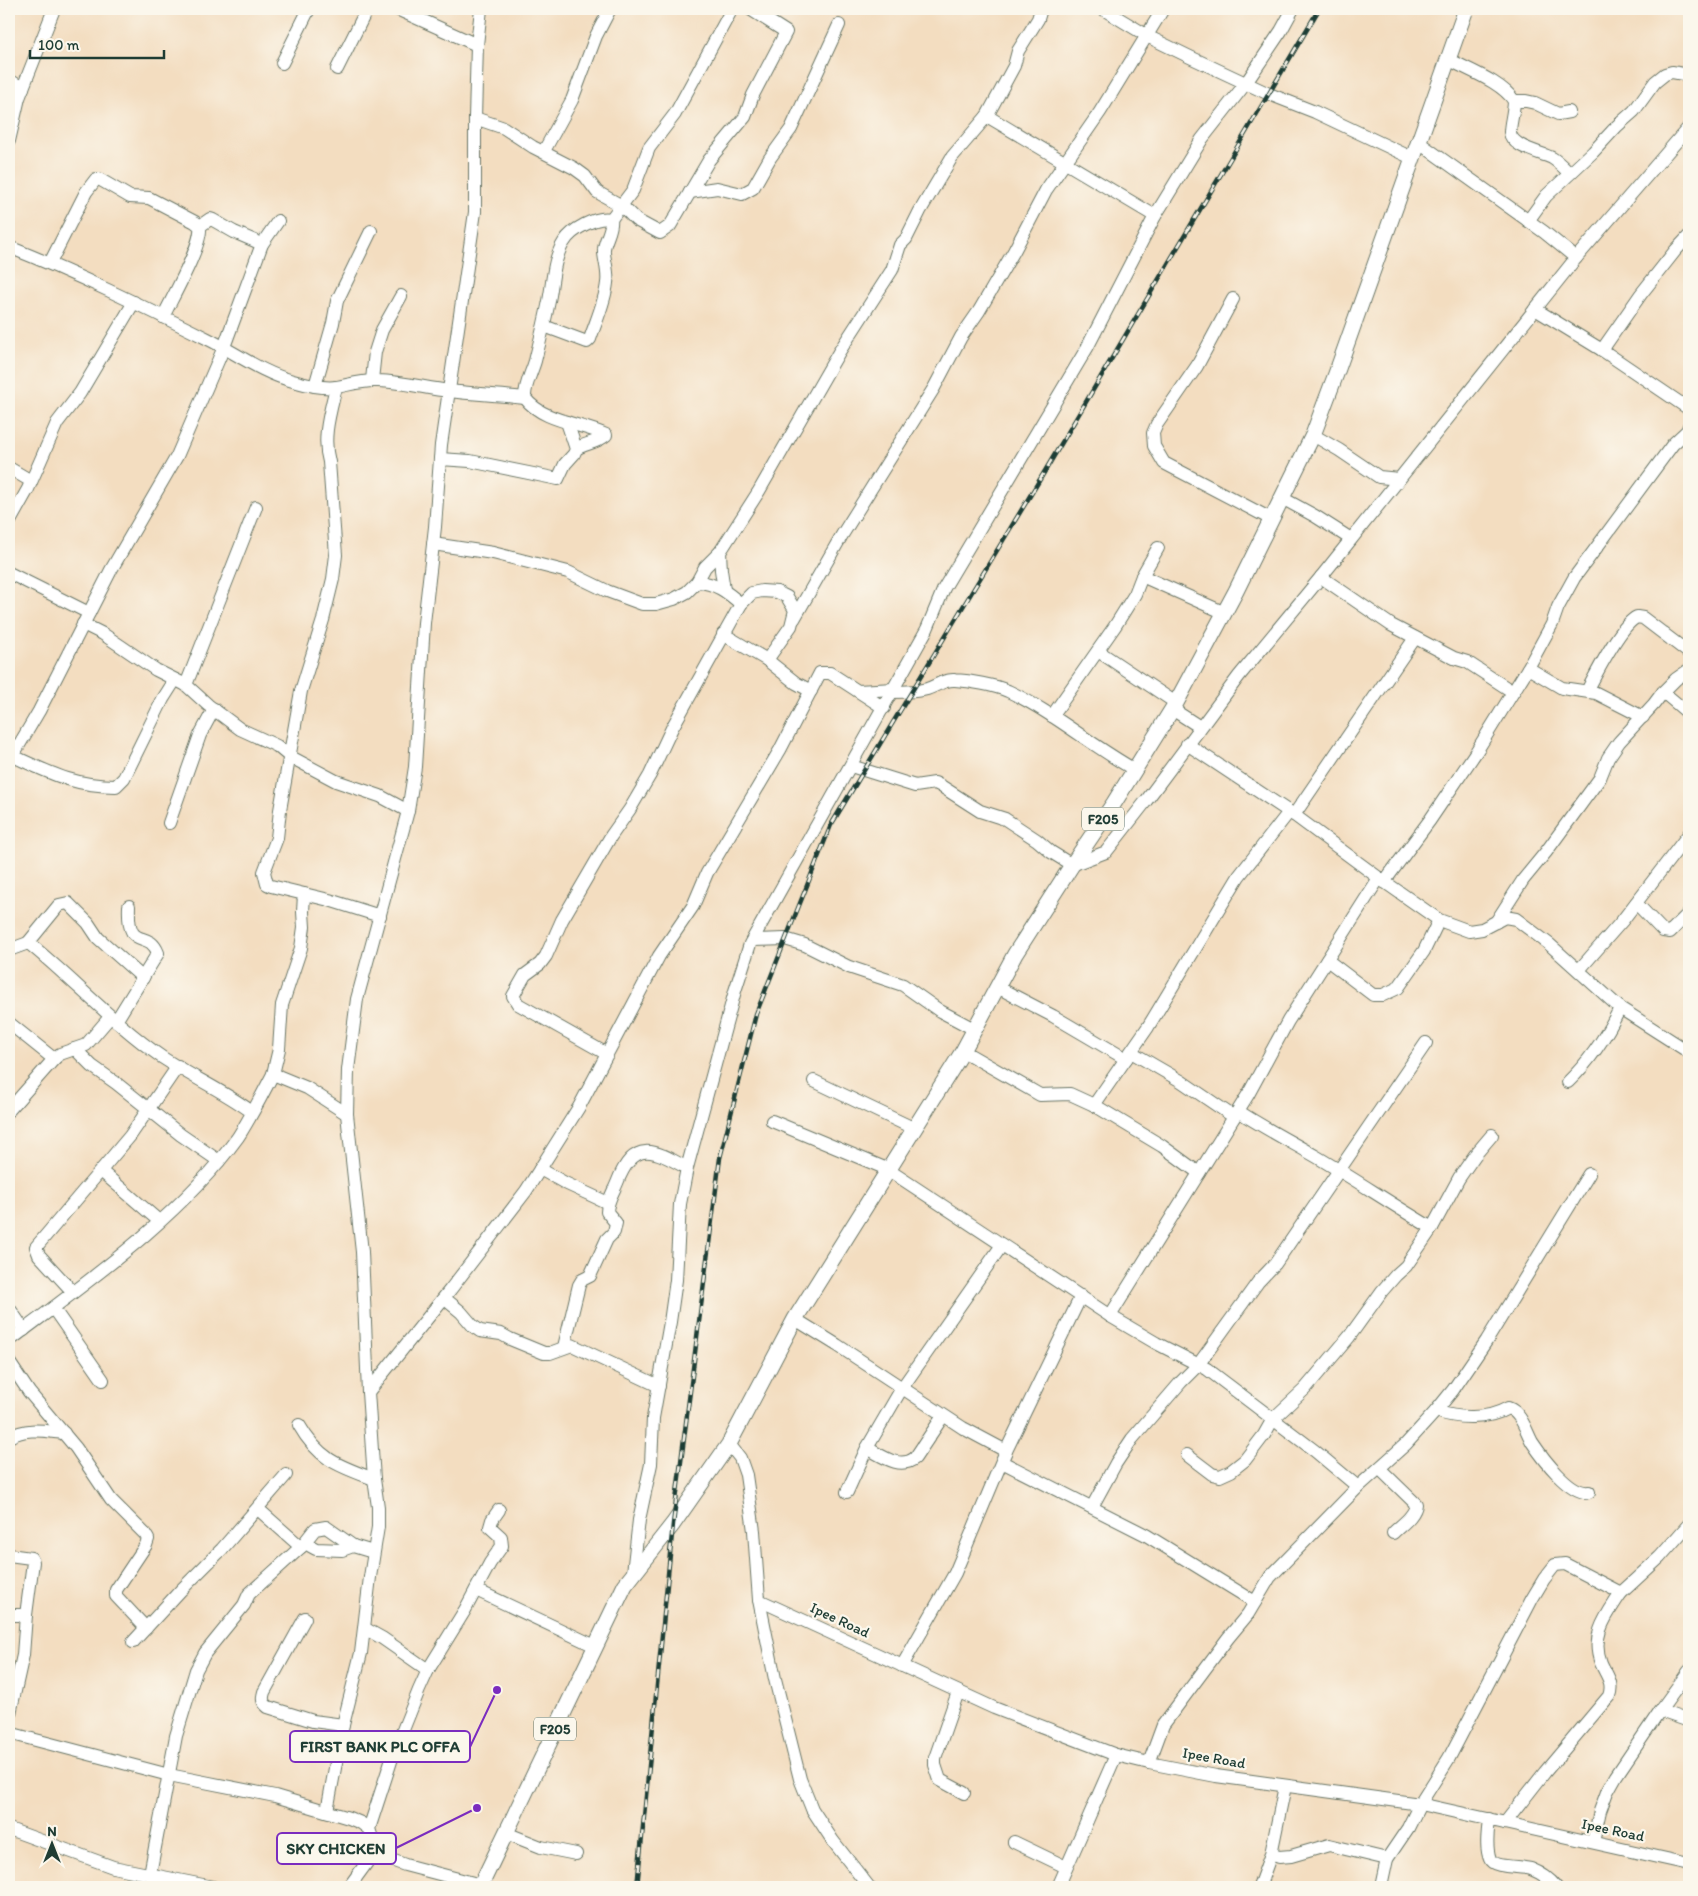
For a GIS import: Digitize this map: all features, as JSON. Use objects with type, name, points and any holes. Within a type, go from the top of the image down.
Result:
[{"type":"main road","name":"F205","points":[[480,1886],[625,1585],[673,1524],[729,1444],[795,1319],[962,1051],[1015,954],[1135,770],[1174,706],[1225,612],[1313,435],[1466,9]]},
{"type":"street","points":[[9,141],[23,88],[54,9]]},
{"type":"street","points":[[282,63],[309,9]]},
{"type":"street","points":[[337,69],[366,9]]},
{"type":"street","points":[[397,9],[477,45]]},
{"type":"street","points":[[327,1811],[361,1653],[373,1552],[378,1526],[368,1392],[362,1252],[347,1114],[348,1070],[357,999],[408,811],[415,767],[424,623],[440,459],[448,391],[475,212],[477,45],[482,9]]},
{"type":"street","points":[[544,151],[572,100],[596,36],[610,9]]},
{"type":"street","points":[[544,326],[587,342],[590,339],[605,297],[608,272],[604,250],[612,224],[611,219],[614,213],[622,206],[637,182],[649,148],[679,108],[732,9]]},
{"type":"street","points":[[475,118],[504,128],[533,147],[544,151],[585,176],[597,192],[622,206],[636,220],[660,233],[670,226],[709,160],[745,116],[757,86],[786,32],[750,9]]},
{"type":"street","points":[[433,544],[493,553],[568,572],[607,591],[642,604],[653,604],[674,599],[687,592],[697,582],[705,567],[720,552],[758,491],[839,352],[892,270],[900,245],[906,239],[952,157],[988,116],[1014,66],[1018,51],[1038,19],[1041,9]]},
{"type":"street","points":[[1103,9],[1146,35],[1246,83],[1315,112],[1412,158]]},
{"type":"street","points":[[767,660],[791,626],[810,589],[934,388],[961,337],[979,311],[1018,244],[1046,190],[1100,112],[1163,9]]},
{"type":"street","points":[[633,1573],[639,1520],[651,1464],[653,1418],[675,1288],[677,1231],[687,1168],[735,990],[753,940],[927,629],[944,588],[1087,348],[1155,216],[1202,139],[1246,83],[1281,31],[1293,9]]},
{"type":"street","points":[[690,192],[717,188],[742,194],[753,188],[770,158],[791,129],[839,25]]},
{"type":"street","points":[[1448,59],[1501,87],[1514,101],[1535,103],[1558,114],[1568,112]]},
{"type":"street","points":[[1528,221],[1546,196],[1594,152],[1617,126],[1634,111],[1655,82],[1664,74],[1672,72],[1689,75]]},
{"type":"street","points":[[9,80],[23,88]]},
{"type":"street","points":[[1514,101],[1510,130],[1514,141],[1520,146],[1539,152],[1558,162],[1569,174]]},
{"type":"street","points":[[988,116],[1155,216]]},
{"type":"street","points":[[851,766],[915,786],[935,783],[980,811],[1005,819],[1072,865],[1106,852],[1239,676],[1535,308],[1689,127]]},
{"type":"street","points":[[1418,142],[1576,258]]},
{"type":"street","points":[[50,264],[86,192],[96,179],[130,197],[149,198],[200,226]]},
{"type":"street","points":[[200,226],[210,219],[262,244]]},
{"type":"street","points":[[525,398],[524,394],[535,362],[544,326],[554,270],[565,240],[586,225],[600,219],[611,219]]},
{"type":"street","points":[[256,507],[180,683],[162,699],[124,778],[116,786],[84,784],[60,778],[11,759],[39,711],[141,516],[162,484],[177,456],[224,347],[262,244],[278,221]]},
{"type":"street","points":[[164,317],[200,238],[200,226]]},
{"type":"street","points":[[315,386],[333,323],[337,301],[371,231]]},
{"type":"street","points":[[1602,350],[1641,294],[1675,250],[1689,236]]},
{"type":"street","points":[[9,247],[134,302],[275,374],[315,386],[336,387],[372,380],[415,384],[448,391],[525,398],[540,411],[567,422],[592,428],[606,435],[599,441],[584,444],[576,450],[565,464],[558,479],[470,461],[440,459]]},
{"type":"street","points":[[372,380],[375,352],[382,330],[401,296]]},
{"type":"street","points":[[1233,300],[1197,366],[1157,424],[1153,433],[1154,446],[1164,463],[1271,520]]},
{"type":"street","points":[[9,523],[31,481],[57,423],[80,393],[134,302]]},
{"type":"street","points":[[1535,308],[1602,350],[1689,409]]},
{"type":"street","points":[[336,387],[326,432],[325,449],[329,462],[336,555],[333,579],[323,620],[301,691],[280,810],[277,838],[264,872],[267,884],[271,886],[380,916]]},
{"type":"street","points":[[567,422],[576,450]]},
{"type":"street","points":[[1110,1316],[1236,1114],[1288,1021],[1327,960],[1381,880],[1440,805],[1476,752],[1528,668],[1574,578],[1673,444],[1687,431],[1689,426]]},
{"type":"street","points":[[1313,435],[1379,477],[1399,479]]},
{"type":"street","points":[[9,468],[31,481]]},
{"type":"street","points":[[1282,498],[1351,539]]},
{"type":"street","points":[[1052,716],[1135,594],[1142,576],[1158,548]]},
{"type":"street","points":[[720,552],[724,590]]},
{"type":"street","points":[[9,573],[86,619],[103,634],[156,670],[180,683],[240,729],[277,746],[289,756],[336,781],[380,796],[408,811]]},
{"type":"street","points":[[1142,576],[1225,612]]},
{"type":"street","points":[[1321,576],[1346,592],[1374,615],[1454,658],[1467,662],[1513,692]]},
{"type":"street","points":[[697,582],[706,582],[724,590],[741,604]]},
{"type":"street","points":[[607,1054],[518,1004],[513,996],[525,975],[540,964],[546,956],[562,920],[611,836],[650,775],[672,728],[741,604],[749,595],[757,592],[782,594],[810,589]]},
{"type":"street","points":[[782,594],[794,605],[794,619]]},
{"type":"street","points":[[1586,691],[1622,631],[1629,622],[1637,617],[1643,618],[1689,653]]},
{"type":"street","points":[[723,634],[767,660],[810,691]]},
{"type":"street","points":[[1094,1105],[1148,1027],[1239,876],[1292,814],[1415,638]]},
{"type":"street","points":[[1098,651],[1200,727]]},
{"type":"street","points":[[1528,668],[1562,688],[1596,693],[1643,717]]},
{"type":"street","points":[[1494,924],[1523,880],[1600,778],[1608,758],[1619,742],[1676,678],[1689,670]]},
{"type":"street","points":[[368,1392],[444,1298],[526,1190],[579,1107],[642,986],[659,956],[693,906],[707,874],[780,750],[820,673],[830,673],[884,708]]},
{"type":"street","points":[[858,691],[893,690],[912,692],[927,689],[949,680],[967,681],[1007,691],[1052,716],[1108,755],[1135,770]]},
{"type":"street","points":[[1663,692],[1689,714]]},
{"type":"street","points":[[169,823],[200,735],[214,709]]},
{"type":"street","points":[[1187,744],[1292,814],[1439,920],[1469,931],[1482,929],[1505,917],[1516,919],[1550,944],[1620,1008],[1689,1052]]},
{"type":"street","points":[[1579,970],[1636,903],[1689,834]]},
{"type":"street","points":[[9,1341],[131,1247],[219,1162],[239,1135],[273,1074],[279,1049],[282,1005],[301,948],[304,927],[304,894]]},
{"type":"street","points":[[9,950],[28,943],[59,905],[68,903],[88,923],[98,938],[143,978]]},
{"type":"street","points":[[1636,903],[1666,932],[1670,932],[1689,913]]},
{"type":"street","points":[[9,1110],[54,1059],[60,1054],[86,1045],[113,1019],[143,978],[158,953],[152,944],[136,938],[131,932],[129,926],[129,906]]},
{"type":"street","points":[[1327,960],[1373,995],[1390,993],[1398,988],[1424,951],[1439,920]]},
{"type":"street","points":[[753,940],[785,939],[805,945],[849,967],[903,985],[940,1011],[974,1029]]},
{"type":"street","points":[[28,943],[113,1019],[163,1058],[233,1098],[252,1112]]},
{"type":"street","points":[[997,987],[1128,1056],[1180,1081],[1236,1114],[1286,1139],[1432,1228]]},
{"type":"street","points":[[1568,1082],[1587,1064],[1597,1051],[1620,1008]]},
{"type":"street","points":[[11,1029],[54,1059]]},
{"type":"street","points":[[1092,1507],[1132,1439],[1198,1365],[1258,1282],[1275,1264],[1426,1043]]},
{"type":"street","points":[[75,1049],[92,1066],[219,1162]]},
{"type":"street","points":[[962,1051],[1040,1095],[1070,1094],[1094,1105],[1162,1146],[1199,1173]]},
{"type":"street","points":[[73,1292],[39,1255],[36,1247],[130,1136],[178,1066]]},
{"type":"street","points":[[273,1074],[307,1088],[347,1114]]},
{"type":"street","points":[[814,1081],[913,1128]]},
{"type":"street","points":[[772,1121],[887,1169],[1110,1316],[1156,1343],[1207,1368],[1315,1450],[1358,1487]]},
{"type":"street","points":[[1187,1455],[1212,1474],[1220,1476],[1231,1471],[1245,1460],[1264,1435],[1273,1419],[1306,1389],[1382,1291],[1406,1266],[1432,1228],[1459,1178],[1492,1135]]},
{"type":"street","points":[[564,1347],[579,1285],[582,1280],[590,1276],[607,1239],[614,1232],[616,1223],[606,1212],[621,1170],[633,1155],[650,1151],[659,1153],[687,1168]]},
{"type":"street","points":[[540,1169],[565,1183],[608,1202]]},
{"type":"street","points":[[100,1171],[160,1221]]},
{"type":"street","points":[[1149,1763],[1155,1743],[1171,1714],[1248,1614],[1270,1577],[1358,1487],[1406,1444],[1436,1411],[1487,1340],[1589,1174]]},
{"type":"street","points":[[847,1492],[867,1448],[902,1388],[1002,1245]]},
{"type":"street","points":[[902,1666],[955,1573],[1004,1456],[1081,1296]]},
{"type":"street","points":[[444,1298],[480,1332],[501,1334],[550,1353],[572,1344],[659,1386]]},
{"type":"street","points":[[9,1308],[24,1330]]},
{"type":"street","points":[[53,1308],[103,1380]]},
{"type":"street","points":[[795,1319],[986,1442],[1004,1456],[1146,1536],[1255,1602]]},
{"type":"street","points":[[9,1362],[29,1392],[94,1472],[112,1500],[148,1539],[116,1590],[116,1596],[146,1628]]},
{"type":"street","points":[[1436,1411],[1453,1417],[1477,1416],[1498,1413],[1508,1408],[1512,1409],[1518,1415],[1536,1448],[1567,1484],[1580,1492],[1589,1492]]},
{"type":"street","points":[[867,1448],[903,1464],[909,1463],[915,1458],[943,1416]]},
{"type":"street","points":[[299,1425],[310,1444],[338,1465],[374,1479]]},
{"type":"street","points":[[9,1437],[18,1432],[32,1430],[64,1433]]},
{"type":"street","points":[[729,1444],[740,1458],[746,1475],[754,1531],[759,1600],[775,1679],[800,1778],[812,1809],[832,1841],[869,1887]]},
{"type":"street","points":[[1380,1469],[1416,1504],[1415,1510],[1393,1533]]},
{"type":"street","points":[[133,1642],[258,1509],[286,1475]]},
{"type":"street","points":[[258,1509],[303,1545],[316,1549],[342,1550],[353,1546]]},
{"type":"street","points":[[480,1886],[386,1858],[376,1850],[369,1828],[393,1755],[428,1670],[490,1563],[502,1546],[501,1537],[490,1527],[492,1520],[500,1510]]},
{"type":"street","points":[[1505,1823],[1609,1696],[1612,1689],[1600,1662],[1599,1636],[1603,1620],[1621,1593],[1660,1557],[1689,1525]]},
{"type":"street","points":[[150,1874],[182,1713],[196,1670],[204,1653],[244,1605],[249,1594],[303,1545],[315,1529],[326,1527],[353,1546],[373,1552]]},
{"type":"street","points":[[9,1555],[31,1558],[33,1562],[23,1655],[9,1718]]},
{"type":"street","points":[[1381,1887],[1387,1859],[1408,1828],[1420,1804],[1449,1758],[1532,1600],[1544,1579],[1555,1565],[1565,1564],[1621,1593]]},
{"type":"street","points":[[476,1590],[595,1646]]},
{"type":"street","name":"Ipee Road","points":[[759,1600],[994,1708],[1116,1755],[1149,1763],[1285,1786],[1420,1804],[1689,1864]]},
{"type":"street","points":[[9,1615],[26,1615]]},
{"type":"street","points":[[305,1618],[267,1685],[262,1698],[268,1706],[313,1722],[344,1725]]},
{"type":"street","points":[[364,1628],[382,1638],[428,1670]]},
{"type":"street","points":[[1593,1842],[1607,1792],[1660,1711],[1689,1671]]},
{"type":"street","points":[[958,1692],[938,1748],[935,1765],[940,1780],[964,1793]]},
{"type":"street","points":[[1660,1711],[1689,1721]]},
{"type":"street","points":[[9,1733],[169,1774],[275,1796],[327,1811],[361,1823],[369,1828]]},
{"type":"street","points":[[1058,1887],[1116,1755]]},
{"type":"street","points":[[1259,1887],[1271,1854],[1285,1786]]},
{"type":"street","points":[[1489,1819],[1487,1845],[1492,1862],[1496,1865],[1512,1865],[1530,1869],[1549,1879],[1556,1887]]},
{"type":"street","points":[[9,1830],[113,1867],[213,1887]]},
{"type":"street","points":[[506,1833],[541,1847],[576,1854]]},
{"type":"street","points":[[1014,1842],[1066,1867]]},
{"type":"street","points":[[1271,1854],[1280,1857],[1291,1856],[1329,1845],[1387,1859]]},
{"type":"street","points":[[349,1887],[376,1850]]},
{"type":"railway","points":[[637,1887],[673,1524],[720,1158],[756,1014],[831,825],[1045,471],[1319,9]]},
{"type":"place","name":"FIRST BANK PLC OFFA","points":[[497,1690]]},
{"type":"place","name":"SKY CHICKEN","points":[[477,1808]]}]
